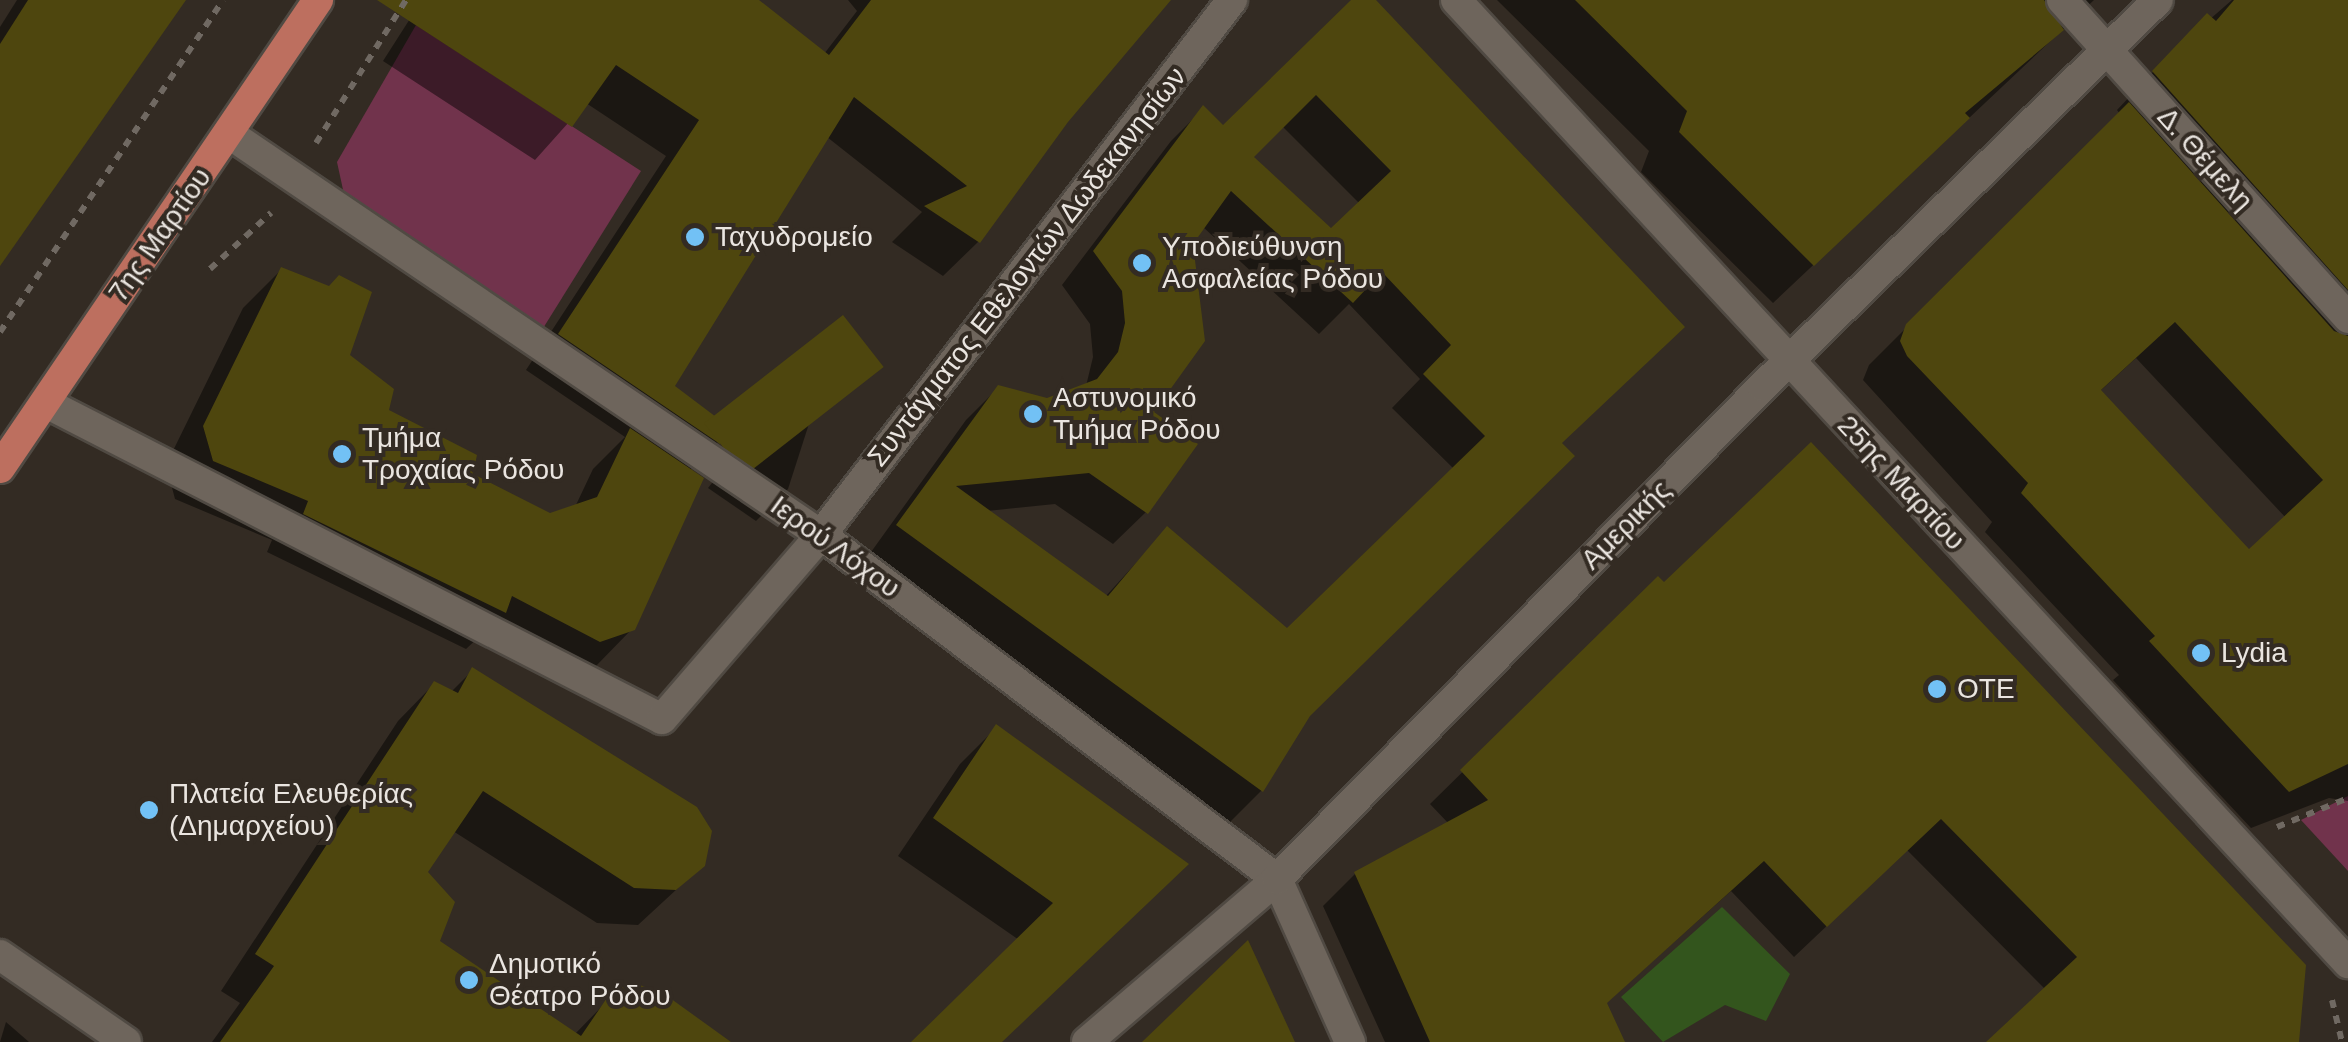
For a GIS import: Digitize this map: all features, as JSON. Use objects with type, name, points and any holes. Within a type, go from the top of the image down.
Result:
[{"type":"main road","name":"7ης Μαρτίου","points":[[0,468],[231,135],[318,0]]},
{"type":"street","name":"Συντάγματος Εθελοντών Δωδεκανησίων","points":[[46,403],[662,719],[822,535],[1232,0]]},
{"type":"street","name":"25ης Μαρτίου","points":[[1456,0],[2348,963]]},
{"type":"street","name":"Δ. Θέμελη","points":[[2062,0],[2348,318]]},
{"type":"street","name":"Αμερικής","points":[[1087,1042],[1277,879],[1788,362],[2158,0]]},
{"type":"street","name":"Ιερού Λόχου","points":[[231,135],[822,535],[1277,879],[1350,1042]]},
{"type":"street","points":[[0,955],[124,1041]]},
{"type":"path","points":[[0,332],[223,0]]},
{"type":"path","points":[[2267,834],[2348,798]]},
{"type":"shaded area","points":[[416,25],[641,171],[537,338],[347,208],[337,162]]},
{"type":"shaded area","points":[[2348,796],[2348,871],[2301,820]]},
{"type":"shaded area","points":[[1722,907],[1790,974],[1766,1021],[1725,1005],[1663,1042],[1621,997]]},
{"type":"building","points":[[28,0],[186,0],[0,266],[0,44]]},
{"type":"building","name":"Ταχυδρομείο","points":[[377,0],[759,0],[829,55],[871,0],[1171,0],[1068,122],[980,243],[924,206],[967,186],[854,97],[675,386],[728,426],[720,444],[558,334],[699,120],[616,65],[572,127]]},
{"type":"building","points":[[1351,0],[1376,0],[1685,327],[1562,443],[1575,456],[1310,716],[1263,792],[896,525],[998,385],[1047,398],[1097,379],[1118,352],[1125,323],[1122,291],[1093,251],[1203,105],[1223,125]],"holes":[[[1316,95],[1391,171],[1331,228],[1254,157]],[[1231,191],[1353,303],[1382,272],[1451,345],[1423,374],[1485,436],[1287,628],[1167,526],[1108,596],[956,486],[1089,473],[1148,514],[1198,444],[1154,412],[1205,341],[1193,244]]]},
{"type":"building","points":[[1575,0],[2044,0],[2064,30],[1965,113],[1970,118],[1814,266],[1679,132],[1687,111]]},
{"type":"building","points":[[2234,0],[2348,0],[2348,290],[2152,71],[2207,13],[2216,21]]},
{"type":"building","points":[[2129,102],[2334,331],[2348,336],[2348,764],[2289,792],[2149,641],[2155,636],[2021,493],[2028,483],[1907,356],[1900,341],[1906,324]],"holes":[[[2175,322],[2323,480],[2249,549],[2101,390]]]},
{"type":"building","name":"Τμήμα Τροχαίας Ρόδου","points":[[281,267],[329,286],[339,275],[372,292],[350,355],[394,389],[389,410],[477,455],[473,474],[550,513],[597,497],[630,428],[704,478],[635,630],[600,642],[512,596],[506,613],[303,514],[308,501],[213,461],[203,426]]},
{"type":"building","points":[[843,315],[884,367],[745,475],[704,423]]},
{"type":"building","points":[[1811,442],[2306,965],[2299,1042],[1986,1042],[2077,957],[1941,819],[1827,927],[1764,861],[1607,1003],[1625,1042],[1430,1042],[1354,872],[1488,800],[1460,770],[1658,576],[1664,582]]},
{"type":"building","points":[[472,667],[697,807],[712,831],[705,866],[676,890],[634,888],[483,791],[428,872],[455,902],[440,941],[581,1036],[611,992],[634,983],[663,993],[731,1042],[220,1042],[274,966],[255,954],[434,681],[458,693]]},
{"type":"building","points":[[996,724],[1189,864],[1002,1042],[911,1042],[1053,903],[933,818]]},
{"type":"building","points":[[1248,940],[1295,1042],[1142,1042]]},
{"type":"place","name":"Ταχυδρομείο","points":[[695,237]]},
{"type":"place","name":"Υποδιεύθυνση Ασφαλείας Ρόδου","points":[[1142,263]]},
{"type":"place","name":"Αστυνομικό Τμήμα Ρόδου","points":[[1033,414]]},
{"type":"place","name":"Τμήμα Τροχαίας Ρόδου","points":[[342,454]]},
{"type":"place","name":"Lydia","points":[[2201,653]]},
{"type":"place","name":"ΟΤΕ","points":[[1937,689]]},
{"type":"place","name":"Πλατεία Ελευθερίας (Δημαρχείου)","points":[[149,810]]},
{"type":"place","name":"Δημοτικό Θέατρο Ρόδου","points":[[469,980]]}]
